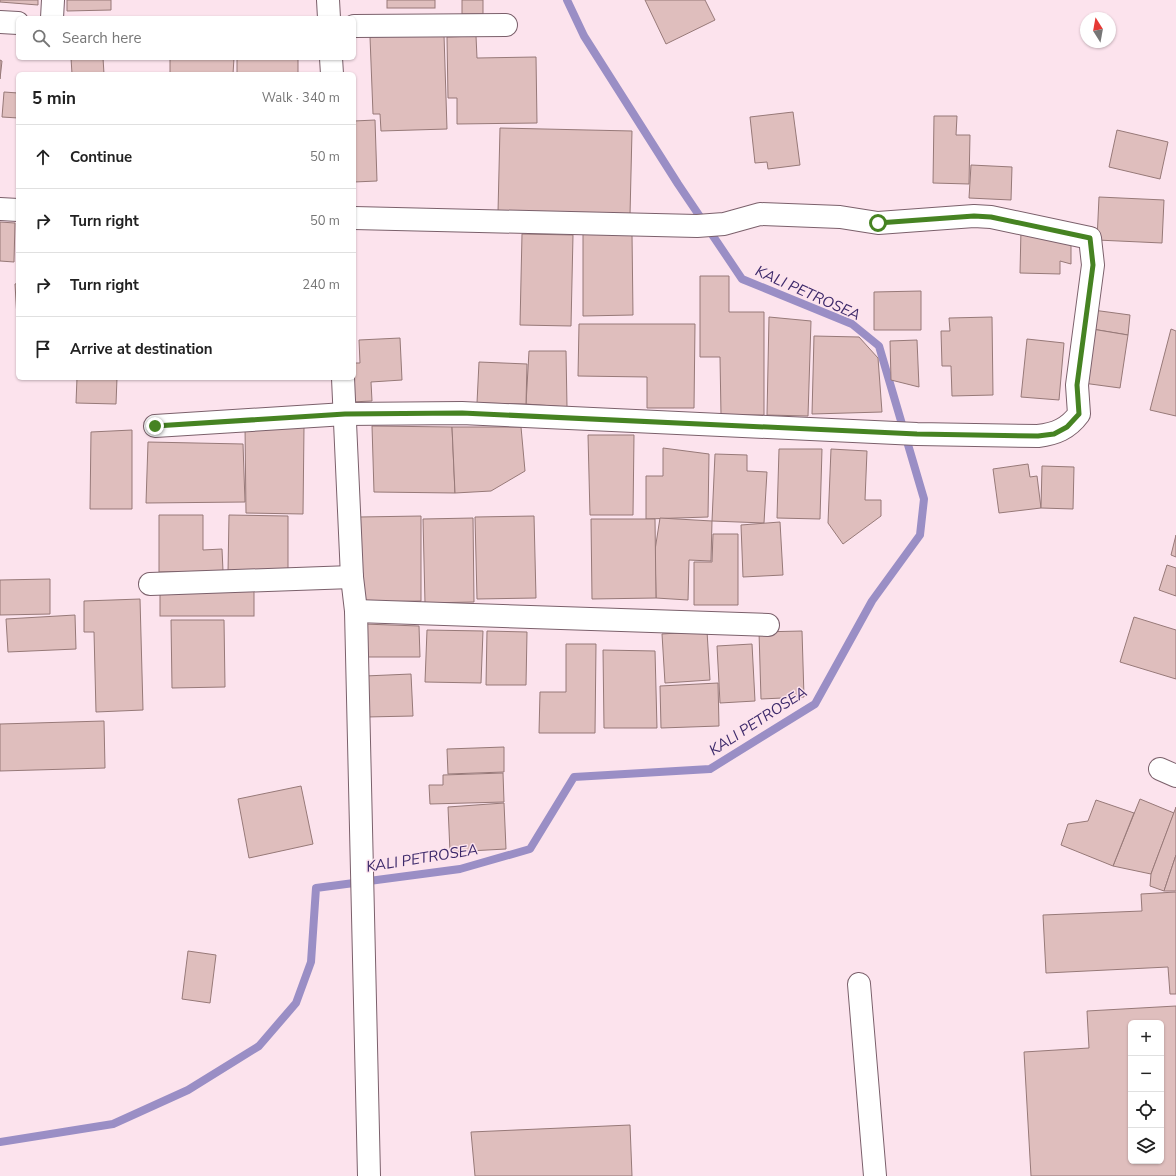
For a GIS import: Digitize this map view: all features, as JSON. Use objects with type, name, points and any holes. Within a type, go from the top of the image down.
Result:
[{"type":"street","points":[[52,16],[53,0]]},
{"type":"street","points":[[328,0],[329,16]]},
{"type":"street","points":[[0,22],[16,23]]},
{"type":"street","points":[[356,26],[506,25]]},
{"type":"street","points":[[331,60],[332,72]]},
{"type":"street","points":[[0,210],[16,210]]},
{"type":"street","points":[[155,426],[345,414],[462,413],[917,434],[1038,436],[1054,434],[1067,427],[1079,414],[1077,385],[1093,265],[1090,238],[991,217],[974,216],[878,223],[840,217],[760,214],[724,224],[697,226],[356,218]]},
{"type":"street","points":[[343,380],[352,577],[356,611],[369,1176]]},
{"type":"street","points":[[150,584],[352,577]]},
{"type":"street","points":[[356,611],[768,625]]},
{"type":"street","points":[[859,984],[875,1176]]},
{"type":"building","points":[[0,0],[38,0],[38,5],[0,2]]},
{"type":"building","points":[[67,0],[111,0],[111,10],[67,11]]},
{"type":"building","points":[[387,0],[435,0],[435,8],[387,8]]},
{"type":"building","points":[[462,0],[483,0],[483,14],[462,14]]},
{"type":"building","points":[[645,0],[705,0],[715,20],[666,44]]},
{"type":"building","points":[[444,35],[447,129],[381,131],[380,114],[373,114],[370,37]]},
{"type":"building","points":[[476,36],[477,58],[536,57],[537,123],[457,124],[457,98],[448,98],[447,37]]},
{"type":"building","points":[[0,60],[2,61],[0,79]]},
{"type":"building","points":[[71,60],[103,60],[104,72],[72,72]]},
{"type":"building","points":[[170,60],[234,60],[233,72],[170,72]]},
{"type":"building","points":[[237,60],[298,60],[298,72],[237,72]]},
{"type":"building","points":[[4,92],[16,93],[16,118],[2,117]]},
{"type":"building","points":[[793,112],[800,165],[768,169],[767,162],[755,163],[750,117]]},
{"type":"building","points":[[934,116],[957,116],[956,135],[970,135],[969,184],[933,183]]},
{"type":"building","points":[[375,120],[377,181],[356,182],[356,121]]},
{"type":"building","points":[[500,128],[632,131],[630,215],[498,212]]},
{"type":"building","points":[[1117,130],[1168,142],[1160,179],[1109,167]]},
{"type":"building","points":[[971,165],[1012,167],[1011,200],[969,198]]},
{"type":"building","points":[[1099,197],[1164,200],[1162,243],[1097,240]]},
{"type":"building","points":[[0,222],[15,223],[14,262],[0,261]]},
{"type":"building","points":[[1021,229],[1071,242],[1071,264],[1060,261],[1060,274],[1020,273]]},
{"type":"building","points":[[522,234],[573,235],[571,326],[520,325]]},
{"type":"building","points":[[583,234],[632,234],[633,315],[583,316]]},
{"type":"building","points":[[700,276],[729,276],[729,312],[764,312],[764,415],[721,415],[720,357],[700,357]]},
{"type":"building","points":[[921,291],[921,330],[874,330],[874,292]]},
{"type":"building","points":[[1093,310],[1130,315],[1128,335],[1092,329]]},
{"type":"building","points":[[769,317],[811,321],[808,416],[767,415]]},
{"type":"building","points":[[992,317],[993,395],[952,396],[951,366],[942,366],[941,331],[950,331],[949,318]]},
{"type":"building","points":[[579,324],[695,324],[694,408],[647,408],[647,377],[578,376]]},
{"type":"building","points":[[1092,329],[1128,335],[1120,388],[1083,383]]},
{"type":"building","points":[[1171,329],[1176,331],[1176,416],[1150,410]]},
{"type":"building","points":[[814,336],[859,337],[878,358],[882,412],[812,414]]},
{"type":"building","points":[[400,338],[402,380],[371,382],[372,401],[351,402],[353,380],[356,380],[356,363],[360,363],[359,340]]},
{"type":"building","points":[[1027,339],[1064,343],[1059,400],[1021,397]]},
{"type":"building","points":[[917,340],[919,387],[891,380],[890,341]]},
{"type":"building","points":[[529,351],[566,351],[567,407],[526,404]]},
{"type":"building","points":[[479,362],[527,364],[526,404],[477,403]]},
{"type":"building","points":[[77,380],[117,380],[116,404],[76,403]]},
{"type":"building","points":[[372,426],[452,427],[455,493],[374,492]]},
{"type":"building","points":[[245,427],[304,427],[303,514],[246,513]]},
{"type":"building","points":[[452,427],[521,427],[525,471],[491,491],[455,493]]},
{"type":"building","points":[[132,430],[132,509],[90,509],[91,432]]},
{"type":"building","points":[[588,435],[634,435],[633,515],[590,515]]},
{"type":"building","points":[[148,442],[243,444],[245,502],[146,503]]},
{"type":"building","points":[[663,448],[709,454],[708,517],[646,519],[646,476],[663,476]]},
{"type":"building","points":[[779,449],[822,449],[820,519],[777,518]]},
{"type":"building","points":[[831,449],[867,451],[865,500],[881,500],[881,516],[843,544],[828,523]]},
{"type":"building","points":[[715,454],[747,455],[747,471],[767,472],[764,523],[712,521]]},
{"type":"building","points":[[1028,464],[1030,477],[1037,476],[1041,508],[999,513],[993,469]]},
{"type":"building","points":[[1042,466],[1074,467],[1073,509],[1041,508]]},
{"type":"building","points":[[159,515],[203,515],[203,550],[222,549],[223,571],[159,572]]},
{"type":"building","points":[[229,515],[288,516],[288,573],[228,572]]},
{"type":"building","points":[[421,516],[421,601],[360,602],[359,517]]},
{"type":"building","points":[[534,516],[536,598],[477,599],[475,517]]},
{"type":"building","points":[[473,518],[474,602],[425,603],[423,519]]},
{"type":"building","points":[[660,518],[712,521],[711,561],[689,560],[688,600],[656,598],[655,550]]},
{"type":"building","points":[[591,519],[655,519],[656,598],[592,599]]},
{"type":"building","points":[[780,522],[783,575],[743,577],[741,525]]},
{"type":"building","points":[[713,534],[738,534],[738,605],[694,605],[694,562],[712,562]]},
{"type":"building","points":[[1176,535],[1176,557],[1171,555]]},
{"type":"building","points":[[1167,565],[1176,568],[1176,596],[1159,590]]},
{"type":"building","points":[[50,579],[50,614],[0,615],[0,580]]},
{"type":"building","points":[[160,585],[254,585],[254,616],[160,616]]},
{"type":"building","points":[[140,599],[143,710],[96,712],[94,632],[84,632],[84,601]]},
{"type":"building","points":[[75,615],[76,649],[8,652],[6,619]]},
{"type":"building","points":[[1134,617],[1176,630],[1176,679],[1120,662]]},
{"type":"building","points":[[171,620],[224,620],[225,687],[172,688]]},
{"type":"building","points":[[363,624],[419,626],[420,657],[362,657]]},
{"type":"building","points":[[427,630],[483,631],[481,683],[425,682]]},
{"type":"building","points":[[487,631],[527,632],[526,685],[486,685]]},
{"type":"building","points":[[707,631],[710,680],[665,683],[662,634]]},
{"type":"building","points":[[802,631],[804,697],[761,699],[759,632]]},
{"type":"building","points":[[566,644],[596,644],[595,733],[539,733],[540,692],[566,692]]},
{"type":"building","points":[[752,644],[755,701],[720,703],[717,646]]},
{"type":"building","points":[[603,650],[655,651],[657,728],[604,728]]},
{"type":"building","points":[[411,674],[413,716],[366,717],[365,676]]},
{"type":"building","points":[[718,683],[719,726],[661,728],[660,686]]},
{"type":"building","points":[[104,721],[105,768],[0,771],[0,724]]},
{"type":"building","points":[[504,747],[504,772],[448,774],[447,749]]},
{"type":"building","points":[[503,773],[504,802],[430,804],[429,785],[443,785],[443,775]]},
{"type":"building","points":[[301,786],[313,844],[249,858],[238,799]]},
{"type":"building","points":[[1140,799],[1174,813],[1151,874],[1113,866]]},
{"type":"building","points":[[1096,800],[1134,813],[1113,866],[1061,845],[1068,824],[1088,821]]},
{"type":"building","points":[[504,803],[506,849],[450,852],[448,807]]},
{"type":"building","points":[[1176,807],[1176,855],[1164,891],[1150,886],[1151,874]]},
{"type":"building","points":[[1176,855],[1176,891],[1164,891]]},
{"type":"building","points":[[1176,892],[1176,994],[1170,994],[1168,967],[1046,973],[1043,915],[1142,911],[1141,894]]},
{"type":"building","points":[[188,951],[216,955],[210,1003],[182,999]]},
{"type":"building","points":[[1176,1006],[1176,1176],[1031,1176],[1024,1052],[1089,1048],[1087,1011]]},
{"type":"building","points":[[630,1125],[632,1176],[475,1176],[471,1132]]},
{"type":"waterway","name":"KALI PETROSEA","points":[[0,1142],[113,1124],[188,1090],[259,1046],[296,1003],[311,962],[316,888],[460,869],[530,849],[574,777],[710,769],[815,704],[872,601],[920,535],[924,499],[879,346],[852,324],[742,279],[678,184],[584,36],[567,0]]},
{"type":"route","points":[[155,426],[345,414],[462,413],[917,434],[1038,436],[1054,434],[1067,427],[1074,421],[1079,414],[1077,385],[1093,265],[1090,238],[991,217],[974,216],[878,223]]}]
